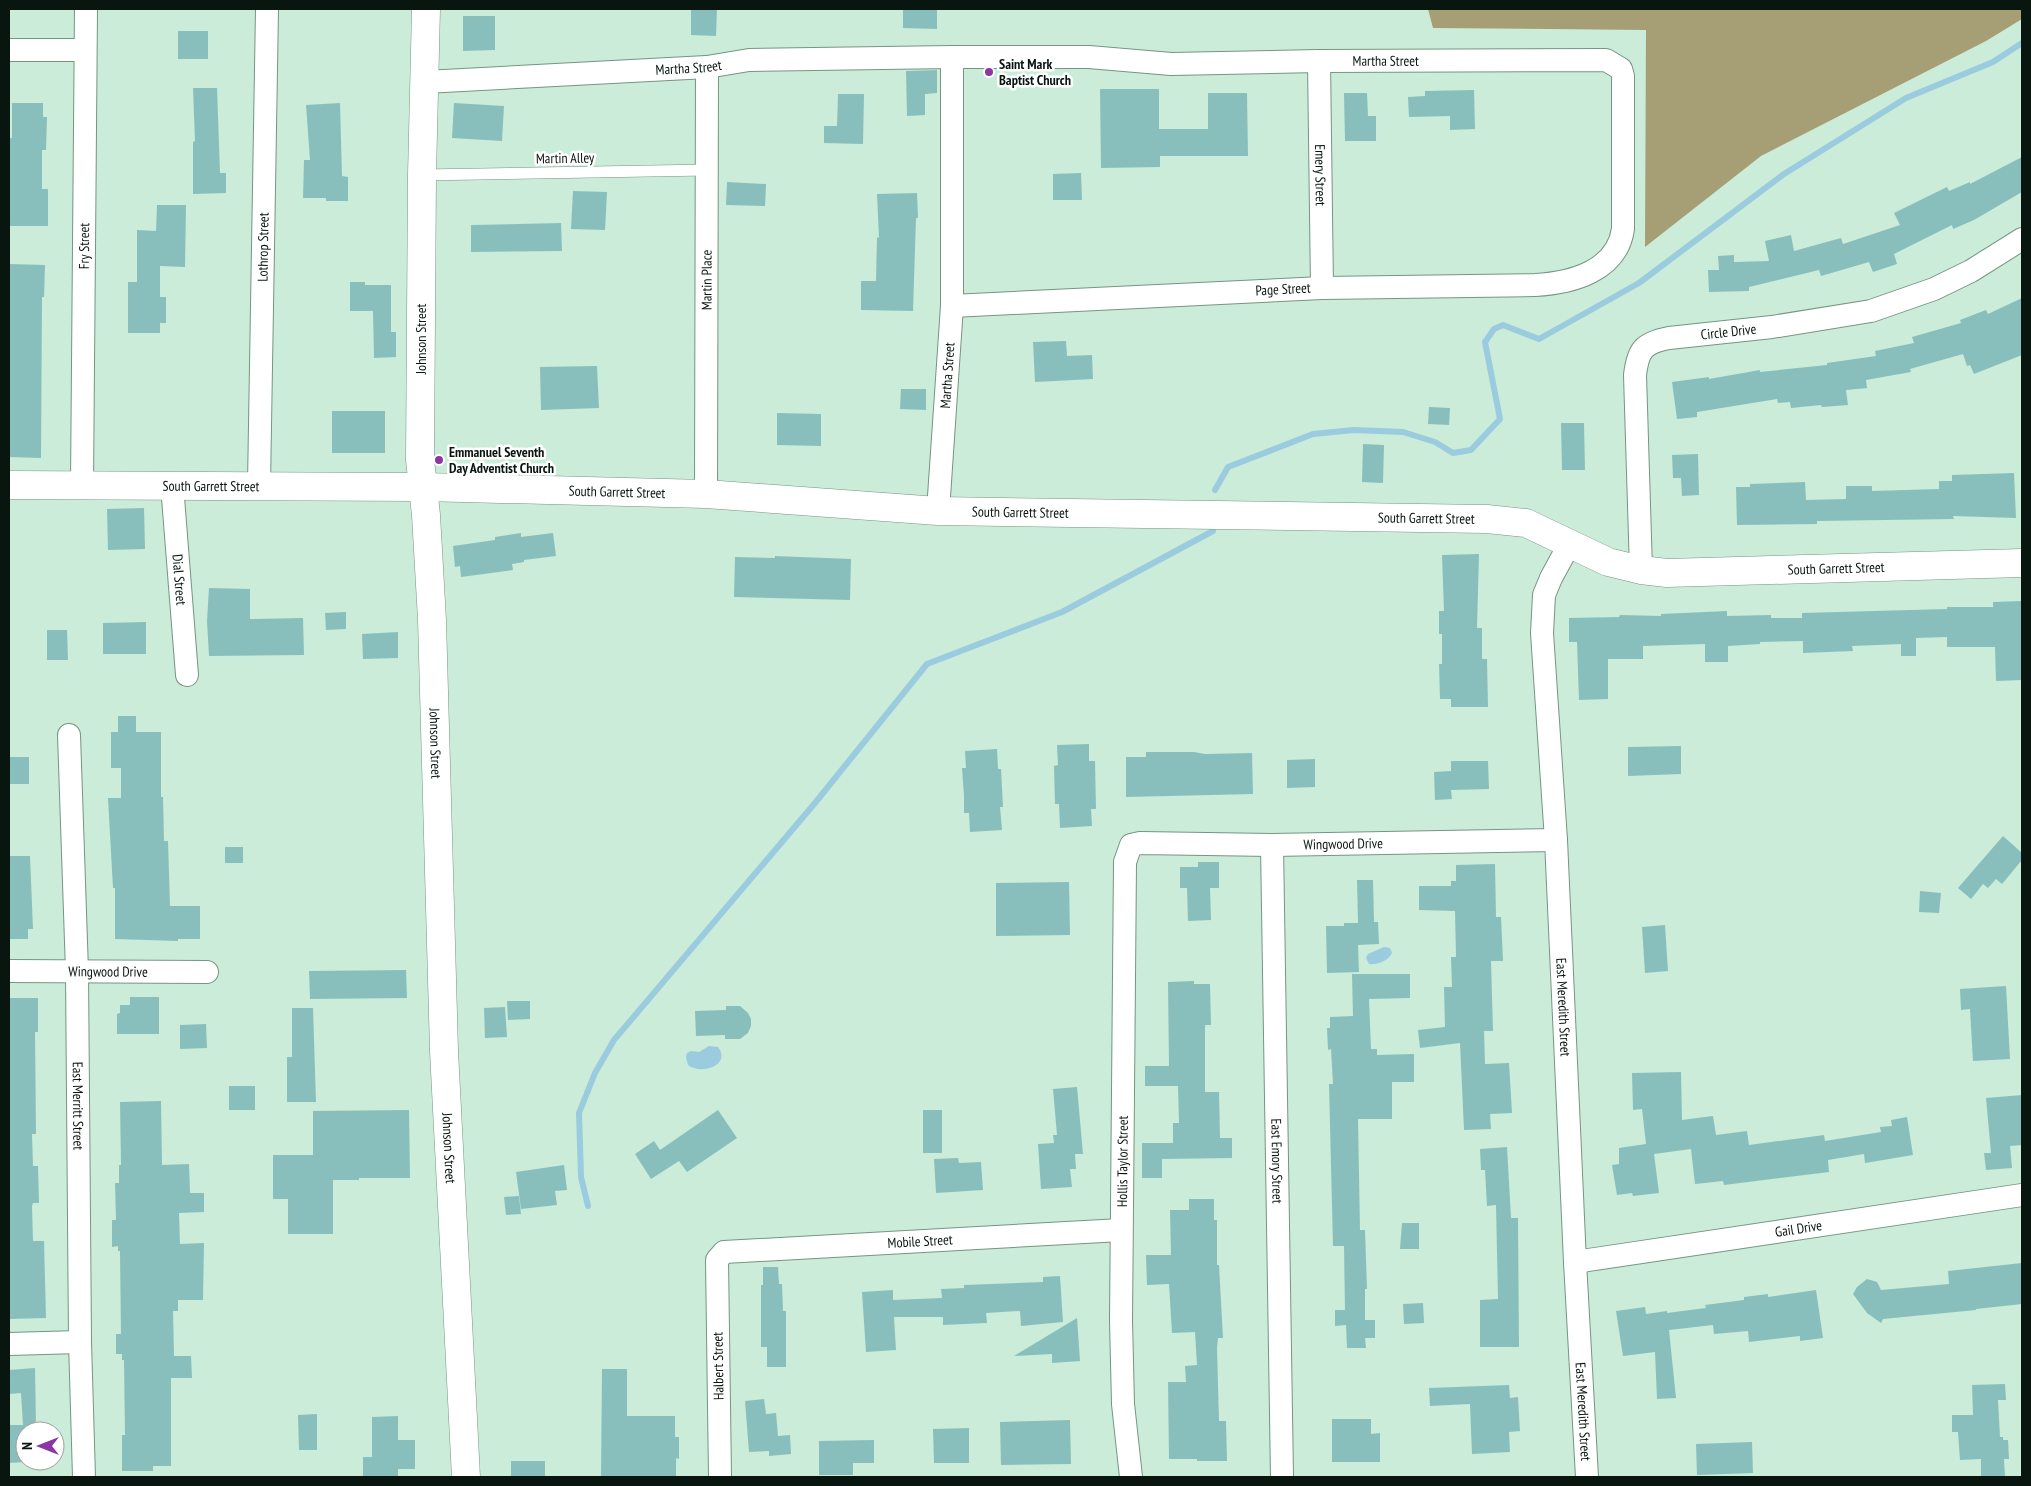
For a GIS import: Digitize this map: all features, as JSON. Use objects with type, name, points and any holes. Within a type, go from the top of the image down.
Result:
[{"type":"street","name":"Fry Street","points":[[82,484],[86,9]]},
{"type":"street","name":"Lothrop Street","points":[[259,485],[266,9]]},
{"type":"street","name":"Johnson Street","points":[[426,9],[422,175],[420,460],[432,620],[444,1052],[466,1477]]},
{"type":"street","points":[[9,50],[85,50]]},
{"type":"street","name":"Martha Street","points":[[938,511],[952,306],[952,57]]},
{"type":"street","name":"Martha Street","points":[[424,82],[707,67],[749,60],[1089,57],[1171,64],[1319,61],[1606,60],[1621,69],[1624,76],[1624,229],[1622,240],[1616,253],[1608,261]]},
{"type":"street","name":"Emery Street","points":[[1319,61],[1322,288]]},
{"type":"street","name":"Martin Place","points":[[706,494],[707,67]]},
{"type":"street","name":"Circle Drive","points":[[1641,570],[1635,375],[1639,353],[1644,348],[1657,340],[1669,338],[1772,327],[1871,311],[1934,289],[1971,271],[2022,239]]},
{"type":"street","name":"Page Street","points":[[952,306],[1322,288],[1552,284],[1585,274],[1608,261]]},
{"type":"street","name":"South Garrett Street","points":[[9,485],[423,487],[706,494],[938,511],[1487,519],[1526,523],[1608,562],[1641,570],[1667,573],[2022,563]]},
{"type":"street","name":"Dial Street","points":[[172,485],[187,675]]},
{"type":"street","name":"East Meredith Street","points":[[1570,543],[1544,595],[1542,612],[1556,840],[1575,1262],[1587,1477]]},
{"type":"street","name":"East Merritt Street","points":[[69,735],[77,971],[80,1342],[84,1477]]},
{"type":"street","name":"Wingwood Drive","points":[[1131,845],[1140,843],[1272,845],[1556,840]]},
{"type":"street","name":"Hollis Taylor Street","points":[[1131,845],[1125,862],[1121,1230],[1123,1394],[1131,1477]]},
{"type":"street","name":"East Emory Street","points":[[1272,845],[1282,1477]]},
{"type":"street","name":"Wingwood Drive","points":[[9,971],[207,972]]},
{"type":"street","name":"Gail Drive","points":[[1575,1262],[2022,1195]]},
{"type":"street","name":"Mobile Street","points":[[720,1255],[724,1252],[1121,1230]]},
{"type":"street","name":"Halbert Street","points":[[720,1255],[717,1260],[720,1477]]},
{"type":"street","points":[[9,1344],[80,1342]]},
{"type":"lane","name":"Martin Alley","points":[[422,175],[707,170]]},
{"type":"shaded area","points":[[1428,9],[2022,9],[2022,19],[1986,41],[1761,156],[1645,247],[1646,30],[1433,28]]},
{"type":"water","points":[[1384,947],[1390,948],[1392,953],[1390,956],[1382,962],[1369,964],[1366,958],[1368,954]]},
{"type":"water","points":[[709,1046],[718,1047],[721,1059],[718,1064],[706,1069],[693,1068],[688,1065],[687,1053],[691,1051],[699,1052]]},
{"type":"building","points":[[691,9],[717,9],[716,36],[691,35]]},
{"type":"building","points":[[903,9],[937,9],[937,29],[903,28]]},
{"type":"building","points":[[463,16],[495,16],[495,50],[463,51]]},
{"type":"building","points":[[178,31],[208,31],[208,59],[178,59]]},
{"type":"building","points":[[937,70],[937,93],[925,94],[925,115],[907,116],[906,71]]},
{"type":"building","points":[[193,88],[217,88],[220,173],[226,173],[226,193],[193,194],[193,142],[195,141]]},
{"type":"building","points":[[1100,89],[1159,89],[1159,129],[1208,129],[1208,93],[1247,93],[1248,156],[1160,156],[1160,167],[1101,168]]},
{"type":"building","points":[[1474,90],[1475,129],[1450,130],[1450,116],[1409,117],[1408,97],[1425,96],[1425,91]]},
{"type":"building","points":[[1344,93],[1367,93],[1368,116],[1376,116],[1376,141],[1345,141]]},
{"type":"building","points":[[838,94],[864,94],[863,144],[824,143],[824,126],[837,126]]},
{"type":"building","points":[[12,103],[43,103],[43,117],[47,117],[46,150],[42,150],[42,189],[48,189],[48,226],[9,226],[9,138],[12,138]]},
{"type":"building","points":[[340,103],[342,176],[348,177],[348,201],[326,201],[326,198],[303,198],[304,160],[310,160],[306,105]]},
{"type":"building","points":[[454,103],[504,106],[502,141],[452,138]]},
{"type":"building","points":[[2022,157],[2022,192],[1974,220],[1953,229],[1952,225],[1894,254],[1897,264],[1873,272],[1869,262],[1821,276],[1819,270],[1749,287],[1749,291],[1709,292],[1708,270],[1719,270],[1718,256],[1734,255],[1734,262],[1769,261],[1765,241],[1791,235],[1794,251],[1841,238],[1843,244],[1900,225],[1894,213],[1947,187],[1949,191],[1970,182],[1970,184]]},
{"type":"building","points":[[1081,173],[1082,200],[1053,200],[1053,174]]},
{"type":"building","points":[[727,182],[766,184],[765,206],[726,205]]},
{"type":"building","points":[[573,191],[607,192],[605,230],[571,229]]},
{"type":"building","points":[[917,193],[918,218],[916,218],[913,311],[861,310],[861,281],[876,281],[877,237],[879,238],[877,194]]},
{"type":"building","points":[[157,205],[186,205],[185,267],[160,266],[160,297],[166,297],[166,323],[160,323],[160,333],[128,333],[128,282],[137,282],[137,230],[156,231]]},
{"type":"building","points":[[561,223],[562,251],[471,252],[471,225]]},
{"type":"building","points":[[9,264],[45,265],[44,297],[42,297],[41,458],[9,457]]},
{"type":"building","points":[[350,282],[365,282],[365,285],[391,285],[391,332],[396,332],[396,357],[374,358],[373,311],[350,311]]},
{"type":"building","points":[[2022,298],[2022,355],[1974,374],[1970,365],[1967,366],[1963,354],[1910,369],[1911,372],[1866,380],[1867,388],[1846,390],[1848,405],[1791,408],[1790,402],[1778,403],[1777,399],[1697,412],[1697,417],[1677,419],[1672,382],[1709,377],[1709,379],[1760,370],[1760,372],[1827,365],[1827,363],[1876,356],[1875,351],[1914,343],[1912,337],[1961,323],[1960,320],[1986,310],[1988,314]]},
{"type":"building","points":[[1066,341],[1067,356],[1092,355],[1093,379],[1035,382],[1033,342]]},
{"type":"building","points":[[597,366],[599,408],[541,410],[540,367]]},
{"type":"building","points":[[901,389],[926,389],[926,410],[900,409]]},
{"type":"building","points":[[1429,407],[1450,408],[1449,425],[1428,424]]},
{"type":"building","points":[[332,411],[385,411],[385,453],[332,453]]},
{"type":"building","points":[[777,413],[821,414],[821,446],[777,445]]},
{"type":"building","points":[[1561,423],[1584,423],[1585,470],[1562,470]]},
{"type":"building","points":[[1363,444],[1384,445],[1383,483],[1362,482]]},
{"type":"building","points":[[1698,454],[1699,495],[1682,496],[1681,478],[1673,478],[1672,455]]},
{"type":"building","points":[[2014,473],[2016,518],[1953,516],[1954,519],[1817,521],[1817,524],[1737,525],[1736,487],[1750,487],[1750,484],[1805,482],[1806,500],[1846,499],[1846,486],[1872,486],[1872,491],[1939,489],[1939,481],[1952,481],[1952,475]]},
{"type":"building","points":[[144,508],[145,549],[108,550],[107,509]]},
{"type":"building","points":[[521,533],[521,537],[553,533],[556,556],[524,560],[524,562],[512,564],[513,570],[461,577],[460,566],[455,567],[453,546],[495,540],[495,537]]},
{"type":"building","points":[[1479,554],[1477,628],[1482,628],[1482,659],[1487,659],[1488,707],[1451,707],[1451,699],[1440,699],[1439,664],[1442,664],[1442,634],[1439,634],[1439,611],[1444,611],[1442,555]]},
{"type":"building","points":[[775,556],[851,559],[850,600],[734,597],[735,557],[775,558]]},
{"type":"building","points":[[209,588],[250,589],[250,619],[303,618],[304,655],[209,656],[207,621]]},
{"type":"building","points":[[2022,601],[2022,680],[1996,681],[1995,647],[1947,647],[1947,637],[1916,638],[1916,656],[1901,656],[1901,644],[1852,646],[1853,651],[1803,653],[1803,641],[1760,642],[1760,644],[1728,646],[1728,662],[1705,662],[1705,644],[1643,646],[1643,659],[1608,659],[1608,699],[1579,700],[1577,642],[1569,642],[1569,618],[1619,617],[1620,615],[1661,616],[1661,614],[1727,611],[1727,616],[1771,615],[1771,618],[1802,618],[1802,613],[1993,607],[1993,602]]},
{"type":"building","points":[[346,612],[346,629],[326,630],[325,613]]},
{"type":"building","points":[[146,622],[146,654],[103,654],[103,623]]},
{"type":"building","points":[[47,630],[67,630],[68,660],[47,660]]},
{"type":"building","points":[[398,632],[398,658],[363,659],[362,634]]},
{"type":"building","points":[[118,716],[136,716],[136,732],[161,732],[161,797],[163,797],[164,841],[168,841],[170,906],[200,906],[200,939],[178,939],[178,941],[115,939],[115,888],[113,888],[108,798],[121,798],[121,768],[111,768],[111,732],[118,732]]},
{"type":"building","points":[[1089,744],[1089,761],[1095,761],[1096,809],[1091,809],[1092,826],[1060,828],[1059,804],[1055,804],[1054,766],[1058,765],[1057,745]]},
{"type":"building","points":[[1681,746],[1681,774],[1628,776],[1628,747]]},
{"type":"building","points":[[997,749],[998,769],[1001,769],[1003,807],[1000,807],[1002,830],[970,832],[969,813],[964,813],[962,768],[966,768],[965,751]]},
{"type":"building","points":[[1146,752],[1252,753],[1253,794],[1126,797],[1126,757],[1146,757]]},
{"type":"building","points":[[9,757],[29,757],[29,784],[9,784]]},
{"type":"building","points":[[1315,759],[1315,787],[1287,788],[1287,760]]},
{"type":"building","points":[[1451,761],[1488,761],[1489,789],[1451,790],[1452,799],[1435,800],[1434,772],[1451,771]]},
{"type":"building","points":[[2003,836],[2022,853],[2022,860],[2002,884],[1996,879],[1988,888],[1983,884],[1971,899],[1958,888]]},
{"type":"building","points":[[225,847],[243,847],[243,863],[225,863]]},
{"type":"building","points":[[9,856],[30,856],[33,929],[28,929],[28,939],[9,939]]},
{"type":"building","points":[[1198,862],[1219,862],[1219,888],[1210,888],[1211,920],[1188,921],[1187,888],[1180,888],[1180,867],[1198,867]]},
{"type":"building","points":[[1495,864],[1496,917],[1501,917],[1503,961],[1491,961],[1493,1031],[1484,1031],[1485,1064],[1509,1063],[1512,1113],[1490,1114],[1491,1129],[1464,1130],[1460,1043],[1420,1048],[1418,1030],[1445,1027],[1444,987],[1452,987],[1451,957],[1456,957],[1455,911],[1419,910],[1419,886],[1451,886],[1451,881],[1456,881],[1456,865]]},
{"type":"building","points":[[1357,880],[1373,880],[1374,922],[1378,922],[1379,944],[1358,945],[1359,972],[1327,973],[1326,926],[1344,926],[1344,923],[1358,923]]},
{"type":"building","points":[[1069,882],[1070,935],[996,936],[996,883]]},
{"type":"building","points":[[1920,891],[1941,893],[1939,913],[1919,912]]},
{"type":"building","points":[[1665,925],[1668,971],[1645,973],[1642,927]]},
{"type":"building","points":[[406,970],[407,998],[310,999],[309,971]]},
{"type":"building","points":[[1352,974],[1410,974],[1410,998],[1369,999],[1371,1049],[1377,1049],[1377,1055],[1414,1054],[1414,1082],[1392,1082],[1392,1119],[1358,1119],[1360,1230],[1365,1230],[1367,1289],[1365,1289],[1365,1320],[1375,1320],[1375,1338],[1365,1338],[1366,1348],[1347,1348],[1346,1325],[1335,1326],[1335,1310],[1345,1310],[1344,1246],[1333,1246],[1329,1084],[1333,1084],[1331,1049],[1328,1050],[1327,1028],[1330,1028],[1330,1017],[1353,1016]]},
{"type":"building","points":[[1194,981],[1194,984],[1210,984],[1211,1025],[1205,1025],[1205,1092],[1219,1092],[1220,1138],[1232,1138],[1232,1158],[1162,1159],[1162,1178],[1142,1178],[1142,1143],[1173,1143],[1173,1123],[1179,1123],[1178,1086],[1145,1086],[1145,1066],[1169,1066],[1168,982]]},
{"type":"building","points":[[2006,986],[2010,1059],[1973,1061],[1970,1009],[1961,1010],[1960,989]]},
{"type":"building","points":[[130,997],[159,997],[159,1034],[117,1034],[117,1014],[120,1013],[120,1005],[130,1005]]},
{"type":"building","points":[[9,998],[38,998],[38,1032],[35,1032],[36,1134],[32,1134],[33,1166],[38,1166],[39,1203],[33,1203],[32,1206],[33,1241],[44,1241],[46,1318],[9,1319]]},
{"type":"building","points":[[507,1001],[530,1001],[530,1019],[508,1020]]},
{"type":"building","points":[[726,1006],[740,1006],[748,1013],[751,1019],[751,1026],[748,1033],[740,1039],[725,1039],[725,1035],[696,1036],[695,1011],[726,1010]]},
{"type":"building","points":[[505,1007],[507,1037],[485,1038],[484,1008]]},
{"type":"building","points":[[292,1008],[313,1008],[316,1102],[287,1102],[287,1057],[292,1057]]},
{"type":"building","points":[[206,1024],[207,1048],[180,1049],[180,1025]]},
{"type":"building","points":[[1681,1072],[1682,1120],[1713,1116],[1716,1135],[1747,1131],[1749,1145],[1824,1135],[1825,1141],[1881,1132],[1880,1127],[1892,1126],[1891,1120],[1907,1117],[1913,1155],[1865,1163],[1864,1154],[1828,1160],[1829,1172],[1724,1185],[1723,1181],[1695,1184],[1691,1149],[1654,1154],[1659,1193],[1633,1196],[1632,1193],[1617,1195],[1612,1165],[1619,1164],[1619,1148],[1646,1144],[1642,1109],[1633,1110],[1632,1073]]},
{"type":"building","points":[[229,1086],[255,1086],[255,1110],[229,1110]]},
{"type":"building","points":[[1077,1087],[1083,1154],[1075,1154],[1076,1169],[1070,1169],[1072,1187],[1041,1189],[1038,1144],[1054,1143],[1053,1135],[1057,1135],[1053,1089]]},
{"type":"building","points":[[2022,1095],[2022,1145],[2010,1146],[2012,1168],[1986,1170],[1984,1153],[1991,1153],[1986,1098]]},
{"type":"building","points":[[161,1101],[162,1165],[189,1164],[190,1193],[204,1193],[204,1212],[179,1213],[180,1244],[204,1243],[203,1300],[178,1300],[178,1311],[173,1311],[174,1356],[191,1356],[192,1378],[171,1378],[171,1466],[153,1466],[153,1471],[122,1471],[122,1435],[125,1435],[124,1360],[122,1360],[122,1354],[116,1354],[116,1334],[121,1334],[120,1251],[118,1251],[118,1246],[112,1247],[112,1220],[116,1220],[115,1183],[119,1183],[119,1165],[121,1165],[120,1102]]},
{"type":"building","points":[[409,1110],[410,1178],[333,1180],[333,1234],[288,1234],[288,1199],[273,1199],[273,1155],[313,1155],[313,1111]]},
{"type":"building","points":[[718,1110],[737,1138],[687,1172],[679,1161],[651,1179],[635,1154],[654,1141],[660,1150]]},
{"type":"building","points":[[923,1110],[942,1110],[942,1153],[923,1153]]},
{"type":"building","points":[[1507,1147],[1511,1218],[1518,1218],[1519,1347],[1480,1347],[1480,1300],[1498,1299],[1496,1205],[1487,1206],[1485,1170],[1481,1170],[1480,1149]]},
{"type":"building","points":[[958,1158],[959,1163],[981,1162],[983,1190],[936,1193],[934,1159]]},
{"type":"building","points":[[564,1165],[567,1190],[555,1191],[557,1205],[521,1209],[516,1172]]},
{"type":"building","points":[[519,1196],[521,1214],[506,1215],[504,1197]]},
{"type":"building","points":[[1189,1199],[1214,1199],[1214,1220],[1217,1220],[1217,1265],[1219,1265],[1223,1338],[1218,1338],[1217,1348],[1219,1421],[1226,1421],[1227,1461],[1169,1459],[1168,1382],[1186,1382],[1185,1366],[1197,1365],[1195,1332],[1172,1333],[1169,1284],[1147,1285],[1146,1255],[1171,1255],[1170,1210],[1189,1210]]},
{"type":"building","points":[[1402,1223],[1419,1223],[1419,1249],[1400,1249]]},
{"type":"building","points":[[2022,1263],[2022,1304],[1883,1319],[1881,1323],[1867,1313],[1853,1294],[1857,1287],[1867,1279],[1877,1282],[1881,1290],[1949,1284],[1948,1271]]},
{"type":"building","points":[[763,1267],[778,1267],[779,1284],[782,1284],[783,1311],[786,1311],[786,1367],[767,1367],[767,1347],[761,1347],[761,1285],[763,1285]]},
{"type":"building","points":[[1060,1276],[1063,1322],[1021,1326],[1020,1311],[986,1313],[987,1323],[943,1325],[943,1317],[894,1317],[896,1350],[866,1352],[862,1292],[893,1290],[893,1300],[942,1298],[941,1289],[964,1288],[964,1285],[1043,1282],[1043,1277]]},
{"type":"building","points":[[1816,1290],[1823,1338],[1800,1341],[1800,1336],[1749,1342],[1748,1331],[1714,1334],[1713,1325],[1669,1330],[1676,1398],[1657,1399],[1655,1352],[1623,1356],[1616,1311],[1645,1307],[1646,1314],[1667,1311],[1667,1313],[1706,1308],[1705,1305],[1744,1300],[1744,1297],[1768,1294],[1768,1297]]},
{"type":"building","points":[[1423,1303],[1424,1323],[1404,1324],[1403,1304]]},
{"type":"building","points":[[1077,1318],[1080,1361],[1052,1363],[1052,1354],[1014,1356]]},
{"type":"building","points":[[35,1368],[36,1421],[23,1421],[21,1393],[9,1394],[9,1370]]},
{"type":"building","points":[[602,1369],[627,1369],[627,1416],[675,1416],[675,1437],[679,1437],[679,1459],[676,1458],[676,1477],[601,1477]]},
{"type":"building","points":[[2005,1384],[2006,1400],[1998,1400],[2000,1437],[2003,1437],[2003,1440],[2008,1440],[2009,1459],[2004,1459],[2005,1477],[1981,1477],[1981,1459],[1960,1460],[1958,1432],[1952,1432],[1952,1415],[1973,1415],[1972,1385]]},
{"type":"building","points":[[1509,1385],[1510,1398],[1518,1397],[1520,1431],[1509,1432],[1510,1452],[1472,1454],[1470,1404],[1430,1406],[1429,1388]]},
{"type":"building","points":[[764,1399],[766,1414],[776,1413],[778,1436],[790,1435],[791,1454],[769,1456],[769,1451],[749,1452],[745,1401]]},
{"type":"building","points":[[317,1414],[317,1450],[299,1450],[298,1415]]},
{"type":"building","points":[[398,1416],[398,1440],[415,1440],[415,1469],[398,1469],[398,1477],[363,1477],[363,1457],[372,1457],[372,1417]]},
{"type":"building","points":[[1332,1419],[1371,1419],[1371,1434],[1380,1433],[1380,1462],[1332,1462]]},
{"type":"building","points":[[1070,1420],[1071,1464],[1001,1465],[1000,1422]]},
{"type":"building","points":[[9,1425],[15,1425],[15,1463],[9,1463]]},
{"type":"building","points":[[969,1428],[969,1463],[934,1463],[933,1429]]},
{"type":"building","points":[[874,1440],[874,1463],[853,1463],[853,1475],[819,1475],[819,1441]]},
{"type":"building","points":[[1752,1442],[1753,1473],[1697,1475],[1696,1444]]},
{"type":"building","points":[[511,1461],[545,1461],[545,1477],[511,1477]]},
{"type":"waterway","points":[[1215,490],[1228,467],[1313,434],[1354,430],[1403,432],[1435,442],[1453,453],[1471,450],[1500,419],[1485,342],[1494,329],[1503,325],[1539,339],[1639,283],[1784,174],[1906,98],[1993,62],[2022,43]]},
{"type":"waterway","points":[[588,1206],[581,1177],[579,1113],[595,1073],[614,1040],[815,803],[927,664],[1062,612],[1213,531]]},
{"type":"place","name":"Saint Mark Baptist Church","points":[[989,72]]},
{"type":"place","name":"Emmanuel Seventh Day Adventist Church","points":[[439,460]]}]
